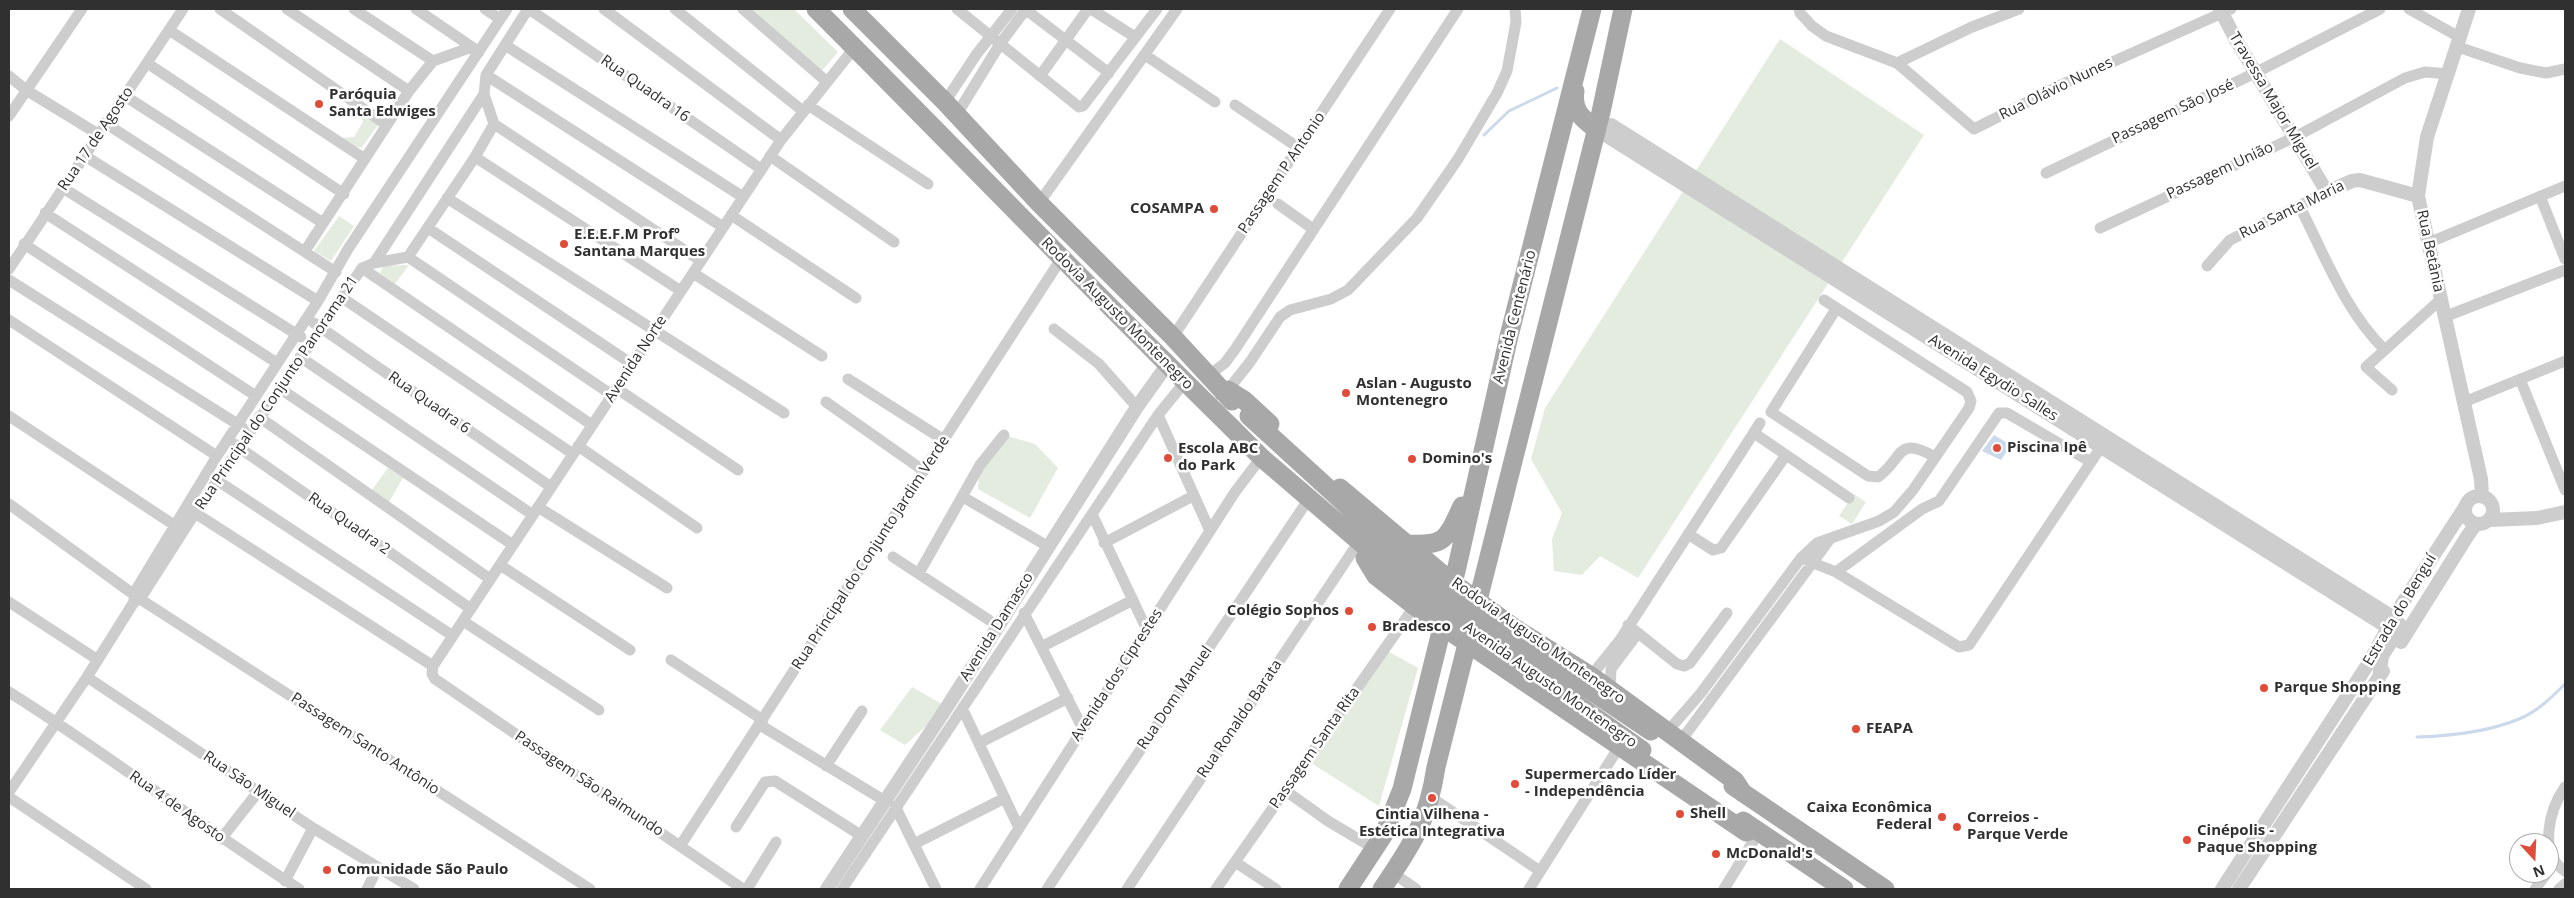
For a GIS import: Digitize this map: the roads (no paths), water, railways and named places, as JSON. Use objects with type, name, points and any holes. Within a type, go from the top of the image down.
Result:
[{"type":"main road","name":"Rodovia Augusto Montenegro","points":[[816,9],[1061,259],[1191,388],[1204,412],[1304,506],[1360,554],[1376,576],[1466,645],[1746,832],[1757,830],[1834,887]]},
{"type":"main road","name":"Rodovia Augusto Montenegro","points":[[852,9],[951,108],[1040,203],[1173,337],[1208,376],[1225,391],[1244,400],[1327,477],[1453,583],[1505,621],[1601,669],[1610,690],[1666,735],[1735,781],[1743,793],[1885,889]]},
{"type":"main road","name":"Avenida Centenário","points":[[1348,889],[1375,849],[1396,808],[1402,789],[1440,626],[1453,583],[1509,336],[1592,9]]},
{"type":"main road","points":[[1382,889],[1416,840],[1432,798],[1436,767],[1466,645],[1479,602],[1603,122],[1624,9]]},
{"type":"main road","points":[[1578,65],[1573,102],[1575,109],[1603,122]]},
{"type":"main road","name":"Avenida Augusto Montenegro","points":[[1191,388],[1262,458],[1423,596],[1757,830]]},
{"type":"main road","name":"Avenida Augusto Montenegro","points":[[1225,391],[1249,416],[1434,585],[1666,735],[1743,793]]},
{"type":"main road","points":[[1410,548],[1434,544],[1448,535],[1475,483]]},
{"type":"main road","points":[[1360,554],[1416,602],[1420,604],[1433,604],[1442,592],[1438,578],[1410,548]]},
{"type":"main road","points":[[1486,573],[1505,621],[1491,624],[1484,635],[1485,648],[1500,666]]},
{"type":"street","points":[[9,116],[82,9]]},
{"type":"street","name":"Rua 17 de Agosto","points":[[9,269],[183,9]]},
{"type":"street","points":[[220,9],[387,125]]},
{"type":"street","points":[[287,9],[409,91]]},
{"type":"street","points":[[354,9],[433,61]]},
{"type":"street","points":[[416,9],[476,49]]},
{"type":"street","points":[[485,9],[500,19]]},
{"type":"street","name":"Rua Principal do Conjunto Panorama 21","points":[[136,598],[174,526],[227,440],[318,301],[348,249],[476,49],[507,9]]},
{"type":"street","points":[[528,9],[486,75],[484,94],[494,124],[701,261]]},
{"type":"street","name":"Rua Quadra 16","points":[[528,9],[761,169]]},
{"type":"street","points":[[604,9],[781,140]]},
{"type":"street","points":[[675,9],[806,108],[928,184]]},
{"type":"street","points":[[743,9],[826,81]]},
{"type":"street","points":[[951,108],[995,40],[1012,9]]},
{"type":"street","points":[[951,108],[995,40],[1025,9],[1109,73]]},
{"type":"street","points":[[1040,76],[1090,9],[1134,37]]},
{"type":"street","points":[[961,10],[995,40],[1081,107],[1157,9]]},
{"type":"street","points":[[1040,203],[1177,9]]},
{"type":"street","name":"Passagem P Antonio","points":[[1173,337],[1390,9]]},
{"type":"street","points":[[1208,376],[1225,364],[1458,9]]},
{"type":"street","points":[[1225,391],[1240,375],[1280,317],[1290,310],[1331,299],[1348,290],[1417,218],[1458,160],[1497,93],[1507,71],[1516,22],[1516,9]]},
{"type":"street","points":[[1799,9],[1800,13],[1812,26],[1826,36],[1897,63],[1998,12],[2019,9]]},
{"type":"street","name":"Passagem São José","points":[[2046,173],[2255,73],[2380,9]]},
{"type":"street","points":[[2409,9],[2459,42],[2520,68],[2546,73],[2565,69]]},
{"type":"street","name":"Rua Betânia","points":[[2469,9],[2427,137],[2418,196],[2481,479],[2482,496]]},
{"type":"street","name":"Rua Olávio Nunes","points":[[1897,63],[1974,129],[2063,84],[2224,10]]},
{"type":"street","name":"Travessa Major Miguel","points":[[2224,10],[2255,73],[2327,192]]},
{"type":"street","points":[[169,30],[365,158]]},
{"type":"street","points":[[505,45],[743,197]]},
{"type":"street","name":"Avenida Norte","points":[[433,666],[761,169],[826,81],[855,47]]},
{"type":"street","points":[[305,251],[344,194],[409,91],[433,61],[476,49]]},
{"type":"street","points":[[1145,55],[1215,102]]},
{"type":"street","points":[[147,63],[344,194]]},
{"type":"street","name":"Passagem União","points":[[2100,228],[2295,137],[2405,78],[2425,72],[2449,74]]},
{"type":"street","points":[[486,75],[723,227]]},
{"type":"street","points":[[9,76],[26,90],[98,134]]},
{"type":"street","points":[[374,263],[484,94]]},
{"type":"street","points":[[125,96],[323,223]]},
{"type":"street","points":[[1235,105],[1299,148]]},
{"type":"street","name":"Avenida Egydio Salles","points":[[1603,122],[2391,623]]},
{"type":"street","points":[[105,123],[336,272]]},
{"type":"street","points":[[494,124],[475,157],[408,258],[738,470]]},
{"type":"street","points":[[85,156],[318,301]]},
{"type":"street","points":[[770,156],[894,242]]},
{"type":"street","points":[[475,157],[681,291]]},
{"type":"street","name":"Rua Santa Maria","points":[[2207,266],[2230,240],[2352,181],[2360,180],[2418,196]]},
{"type":"street","points":[[2428,243],[2565,186]]},
{"type":"street","points":[[63,188],[310,342]]},
{"type":"street","points":[[2540,196],[2565,259]]},
{"type":"street","points":[[447,198],[784,413]]},
{"type":"street","points":[[1278,204],[1314,230]]},
{"type":"street","points":[[2300,206],[2350,306],[2368,333],[2385,350]]},
{"type":"street","points":[[45,213],[278,363]]},
{"type":"street","points":[[731,215],[856,298]]},
{"type":"street","points":[[428,228],[632,364]]},
{"type":"street","points":[[24,244],[256,396]]},
{"type":"street","name":"Rua Principal do Conjunto Panorama 21","points":[[9,792],[13,777],[57,722],[136,598],[362,268],[374,263],[408,258]]},
{"type":"street","name":"Rua Principal do Conjunto Jardim Verde","points":[[680,846],[1061,259]]},
{"type":"street","points":[[362,268],[592,425]]},
{"type":"street","points":[[2444,316],[2565,270]]},
{"type":"street","points":[[693,273],[822,356]]},
{"type":"street","points":[[9,280],[250,432]]},
{"type":"street","points":[[341,297],[697,528]]},
{"type":"street","points":[[1666,735],[1701,693],[1800,558],[1817,543],[1879,521],[1894,512],[1913,490],[1969,408],[1971,401],[1967,392],[1824,300]]},
{"type":"street","points":[[2392,390],[2366,367],[2440,300]]},
{"type":"street","points":[[1265,304],[1280,317]]},
{"type":"street","points":[[1836,309],[1771,410],[1772,413],[1868,476],[1878,477],[1885,472],[1901,451],[1910,447],[1920,449],[1935,457]]},
{"type":"street","name":"Rua Quadra 6","points":[[307,318],[551,487]]},
{"type":"street","points":[[9,320],[217,456]]},
{"type":"street","points":[[1054,329],[1099,364],[1137,407]]},
{"type":"street","points":[[300,357],[535,511],[667,588]]},
{"type":"street","points":[[2464,402],[2565,361]]},
{"type":"street","points":[[1225,364],[1240,375]]},
{"type":"street","name":"Avenida Damasco","points":[[842,889],[890,804],[1049,547],[1137,407],[1167,365]]},
{"type":"street","points":[[848,379],[944,440]]},
{"type":"street","points":[[2520,379],[2565,490]]},
{"type":"street","points":[[279,388],[513,545]]},
{"type":"street","name":"Avenida Damasco","points":[[827,889],[862,836],[890,804],[963,710],[1024,613],[1158,415],[1191,388]]},
{"type":"street","points":[[826,402],[924,471]]},
{"type":"street","points":[[1800,558],[1812,561],[1836,572],[1959,647],[1964,648],[1969,645],[2094,458],[2007,413],[1999,413],[1939,501],[1922,509],[1836,572]]},
{"type":"street","points":[[1158,415],[1210,531]]},
{"type":"street","points":[[9,416],[174,526]]},
{"type":"street","points":[[259,417],[490,579]]},
{"type":"street","points":[[1601,669],[1757,428],[1786,455],[1849,498]]},
{"type":"street","points":[[919,573],[964,497],[980,465],[1004,435]]},
{"type":"street","name":"Rua Quadra 2","points":[[227,440],[471,608]]},
{"type":"street","points":[[1688,534],[1713,550],[1720,548],[1786,455]]},
{"type":"street","name":"Avenida dos Ciprestes","points":[[980,889],[1235,492],[1257,463]]},
{"type":"street","points":[[218,480],[453,636]]},
{"type":"street","points":[[1104,543],[1193,496]]},
{"type":"street","points":[[2487,517],[2488,499],[2482,496],[2470,499],[2465,507],[2468,520],[2487,517],[2537,518],[2565,512]]},
{"type":"street","points":[[964,497],[1049,547]]},
{"type":"street","name":"Passagem Santo Antônio","points":[[9,504],[136,598],[590,889]]},
{"type":"street","name":"Rua Dom Manuel","points":[[1047,889],[1304,506]]},
{"type":"street","name":"Estrada do Benguí","points":[[2239,889],[2391,623],[2465,507]]},
{"type":"street","points":[[195,513],[433,666]]},
{"type":"street","points":[[1092,514],[1104,543],[1147,630]]},
{"type":"street","name":"Estrada do Benguí","points":[[2222,889],[2312,763],[2378,678],[2464,540],[2487,517]]},
{"type":"street","points":[[1666,735],[1830,539]]},
{"type":"street","name":"Rua Ronaldo Barata","points":[[1127,889],[1360,554]]},
{"type":"street","points":[[893,557],[989,620]]},
{"type":"street","points":[[500,565],[630,650]]},
{"type":"street","points":[[1043,646],[1133,600]]},
{"type":"street","points":[[9,602],[98,660]]},
{"type":"street","name":"Passagem Santa Rita","points":[[1216,889],[1414,607]]},
{"type":"street","points":[[1024,613],[1043,646],[1083,729]]},
{"type":"street","points":[[1628,625],[1677,664],[1684,666],[1690,663],[1727,613]]},
{"type":"street","points":[[463,621],[599,710]]},
{"type":"street","points":[[2378,678],[2382,656],[2401,626],[2391,623]]},
{"type":"street","points":[[1601,669],[1638,633]]},
{"type":"street","points":[[671,660],[826,766],[890,804],[914,844],[936,889]]},
{"type":"street","name":"Passagem São Raimundo","points":[[433,666],[432,674],[434,679],[743,889]]},
{"type":"street","name":"Rua São Miguel","points":[[87,677],[313,828],[414,889]]},
{"type":"street","name":"Rua 4 de Agosto","points":[[9,692],[57,722],[221,839],[299,889]]},
{"type":"street","points":[[979,744],[1068,698]]},
{"type":"street","points":[[963,710],[1019,828]]},
{"type":"street","points":[[826,766],[862,711]]},
{"type":"street","points":[[1529,889],[1619,747]]},
{"type":"street","points":[[736,827],[766,782],[776,781],[862,836]]},
{"type":"street","points":[[2550,833],[2551,818],[2565,787]]},
{"type":"street","points":[[1286,791],[1328,821],[1375,849]]},
{"type":"street","points":[[221,839],[258,792]]},
{"type":"street","points":[[9,797],[146,889]]},
{"type":"street","points":[[914,844],[1005,798]]},
{"type":"street","points":[[1432,798],[1540,871]]},
{"type":"street","points":[[285,880],[313,828]]},
{"type":"street","points":[[1724,889],[1757,830]]},
{"type":"street","points":[[747,889],[776,842]]},
{"type":"street","points":[[1235,862],[1276,889]]},
{"type":"street","points":[[367,889],[378,867]]},
{"type":"street","points":[[1393,873],[1416,889]]},
{"type":"street","points":[[2559,889],[2565,884]]},
{"type":"water","name":"Piscina Ipê","points":[[1994,435],[2011,445],[2001,460],[1982,451]]},
{"type":"waterway","points":[[1484,135],[1509,111],[1557,88]]},
{"type":"waterway","points":[[2417,737],[2469,732],[2507,723],[2526,716],[2538,708],[2565,684]]},
{"type":"place","name":"Paróquia Santa Edwiges","points":[[319,104]]},
{"type":"place","name":"COSAMPA","points":[[1214,209]]},
{"type":"place","name":"E.E.E.F.M Profº Santana Marques","points":[[564,244]]},
{"type":"place","name":"Aslan - Augusto Montenegro","points":[[1346,393]]},
{"type":"place","name":"Piscina Ipê","points":[[1997,448]]},
{"type":"place","name":"Escola ABC do Park","points":[[1168,458]]},
{"type":"place","name":"Domino's","points":[[1412,459]]},
{"type":"place","name":"Colégio Sophos","points":[[1349,611]]},
{"type":"place","name":"Bradesco","points":[[1372,627]]},
{"type":"place","name":"Parque Shopping","points":[[2264,688]]},
{"type":"place","name":"FEAPA","points":[[1856,729]]},
{"type":"place","name":"Supermercado Líder - Independência","points":[[1515,784]]},
{"type":"place","name":"Cintia Vilhena - Estética Integrativa","points":[[1432,798]]},
{"type":"place","name":"Shell","points":[[1680,814]]},
{"type":"place","name":"Caixa Econômica Federal","points":[[1942,817]]},
{"type":"place","name":"Correios - Parque Verde","points":[[1957,827]]},
{"type":"place","name":"Cinépolis - Paque Shopping","points":[[2187,840]]},
{"type":"place","name":"McDonald's","points":[[1716,854]]},
{"type":"place","name":"Comunidade São Paulo","points":[[327,870]]}]
